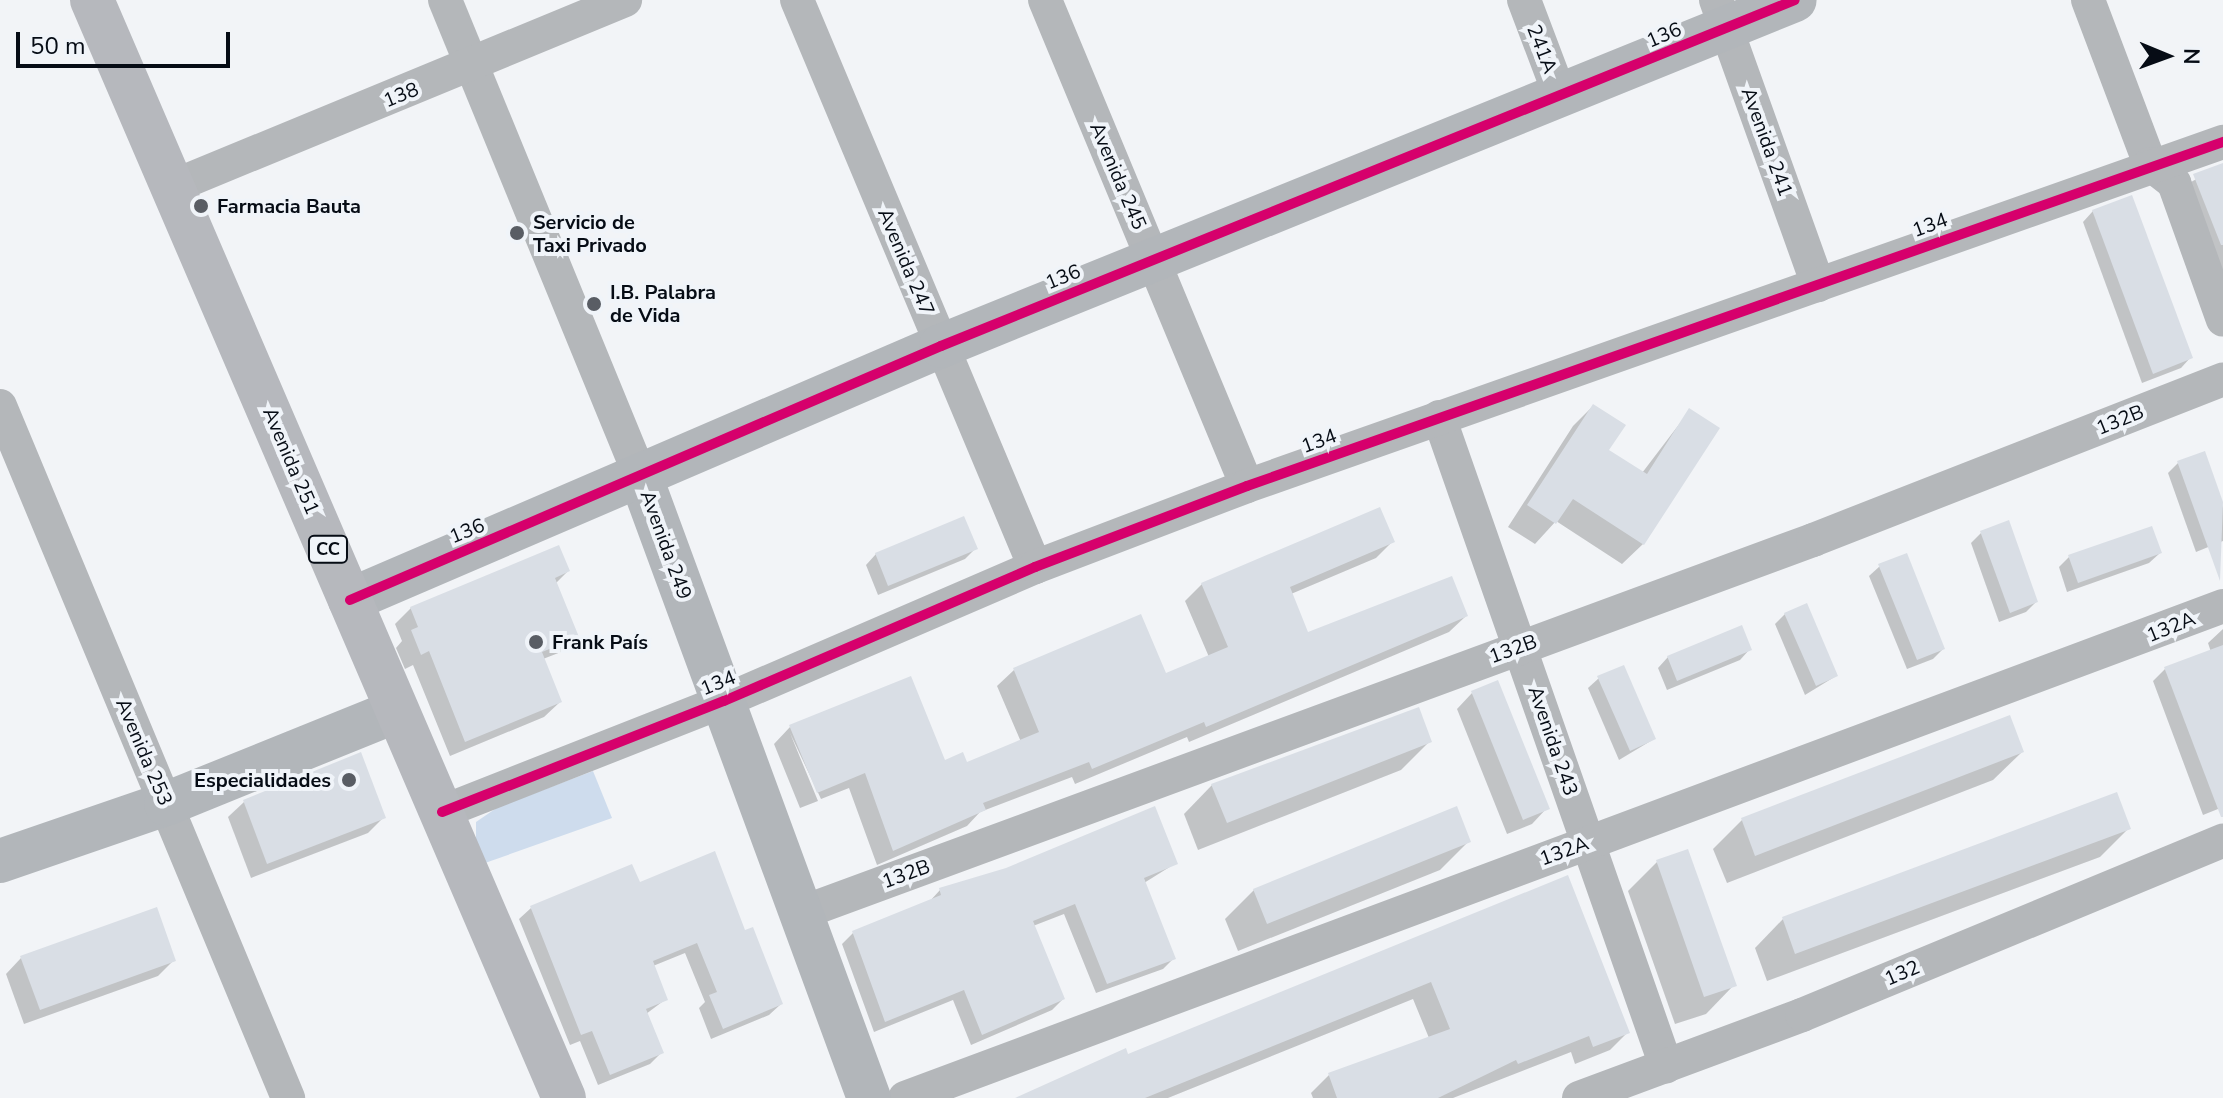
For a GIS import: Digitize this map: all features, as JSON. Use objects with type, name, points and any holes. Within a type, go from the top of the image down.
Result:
[{"type":"main road","name":"Avenida 251","points":[[92,0],[564,1098]]},
{"type":"street","name":"Avenida 249","points":[[445,0],[641,478],[869,1098]]},
{"type":"street","name":"138","points":[[174,186],[473,67],[625,0]]},
{"type":"street","name":"Avenida 247","points":[[797,0],[1035,567]]},
{"type":"street","name":"Avenida 245","points":[[1045,0],[1247,486]]},
{"type":"street","name":"241A","points":[[1524,0],[1561,98]]},
{"type":"street","name":"136","points":[[350,600],[641,478],[941,346],[1561,98],[1721,14],[1795,0]]},
{"type":"street","points":[[2088,0],[2150,164],[2174,183],[2223,320]]},
{"type":"street","name":"Avenida 241","points":[[1721,14],[1818,285]]},
{"type":"street","name":"134","points":[[442,812],[724,701],[1035,567],[1247,486],[1818,285],[2150,164],[2223,142]]},
{"type":"street","name":"132B","points":[[801,913],[1813,540],[2223,379]]},
{"type":"street","name":"Avenida 253","points":[[0,406],[288,1098]]},
{"type":"street","name":"Avenida 243","points":[[1439,417],[1666,1066]]},
{"type":"street","name":"132A","points":[[905,1098],[2223,606]]},
{"type":"street","points":[[0,861],[166,804],[396,711]]},
{"type":"street","name":"132","points":[[1579,1098],[1666,1066],[2223,841]]},
{"type":"shaded area","points":[[593,771],[612,818],[485,863],[476,841],[476,822],[498,807]]},
{"type":"building","points":[[2223,163],[2223,245],[2221,245],[2193,174]]},
{"type":"building","points":[[2132,195],[2193,358],[2153,374],[2092,210]]},
{"type":"building","points":[[1593,404],[1626,425],[1609,450],[1647,474],[1689,408],[1720,428],[1644,545],[1573,499],[1556,524],[1527,505]]},
{"type":"building","points":[[2205,451],[2223,502],[2220,581],[2177,461]]},
{"type":"building","points":[[1380,507],[1395,542],[1290,587],[1308,632],[1452,576],[1468,616],[1206,727],[1204,722],[1092,769],[1089,762],[983,803],[986,810],[893,851],[865,773],[817,793],[789,725],[911,676],[945,760],[963,752],[967,762],[1039,732],[1013,668],[1141,614],[1166,673],[1228,647],[1201,583]]},
{"type":"building","points":[[964,516],[978,549],[888,586],[875,553]]},
{"type":"building","points":[[2009,520],[2038,602],[2010,613],[1980,531]]},
{"type":"building","points":[[2152,526],[2162,553],[2078,583],[2068,555]]},
{"type":"building","points":[[559,545],[570,571],[555,578],[579,637],[542,652],[562,702],[465,742],[429,651],[421,655],[411,630],[418,627],[410,607]]},
{"type":"building","points":[[1907,553],[1945,649],[1917,660],[1878,564]]},
{"type":"building","points":[[1807,603],[1838,676],[1816,686],[1784,613]]},
{"type":"building","points":[[1742,625],[1752,650],[1677,681],[1667,656]]},
{"type":"building","points":[[2223,645],[2223,817],[2221,817],[2164,667]]},
{"type":"building","points":[[1624,665],[1656,739],[1630,751],[1597,676]]},
{"type":"building","points":[[1498,680],[1550,809],[1523,820],[1471,691]]},
{"type":"building","points":[[1419,707],[1432,742],[1227,823],[1211,784]]},
{"type":"building","points":[[2010,715],[2024,752],[1755,856],[1741,818]]},
{"type":"building","points":[[361,752],[386,818],[267,864],[243,800]]},
{"type":"building","points":[[2117,792],[2131,829],[1795,954],[1782,917]]},
{"type":"building","points":[[1155,806],[1178,864],[1144,878],[1176,959],[1107,984],[1075,904],[1033,921],[1065,999],[982,1035],[964,990],[885,1022],[852,931],[941,895],[939,888],[1006,868]]},
{"type":"building","points":[[1457,806],[1471,842],[1267,924],[1253,889]]},
{"type":"building","points":[[1688,849],[1737,986],[1704,997],[1656,860]]},
{"type":"building","points":[[715,851],[745,930],[753,927],[783,1004],[723,1029],[709,995],[717,992],[697,943],[653,961],[668,1000],[646,1009],[664,1053],[610,1075],[592,1031],[581,1035],[530,906],[632,864],[640,882]]},
{"type":"building","points":[[1568,875],[1630,1033],[1593,1047],[1589,1036],[1518,1064],[1516,1060],[1438,1098],[1337,1098],[1328,1073],[1450,1029],[1431,982],[1145,1098],[1015,1098],[1126,1048],[1128,1054]]},
{"type":"building","points":[[157,907],[176,961],[40,1010],[20,956]]},
{"type":"cycle path","points":[[350,600],[941,346],[1795,0]]},
{"type":"cycle path","points":[[442,812],[724,701],[1035,567],[1247,486],[2223,142]]},
{"type":"place","name":"Farmacia Bauta","points":[[201,206]]},
{"type":"place","name":"Servicio de Taxi Privado","points":[[517,233]]},
{"type":"place","name":"I.B. Palabra de Vida","points":[[594,304]]},
{"type":"place","name":"Frank País","points":[[536,642]]},
{"type":"place","name":"Especialidades","points":[[349,780]]}]
